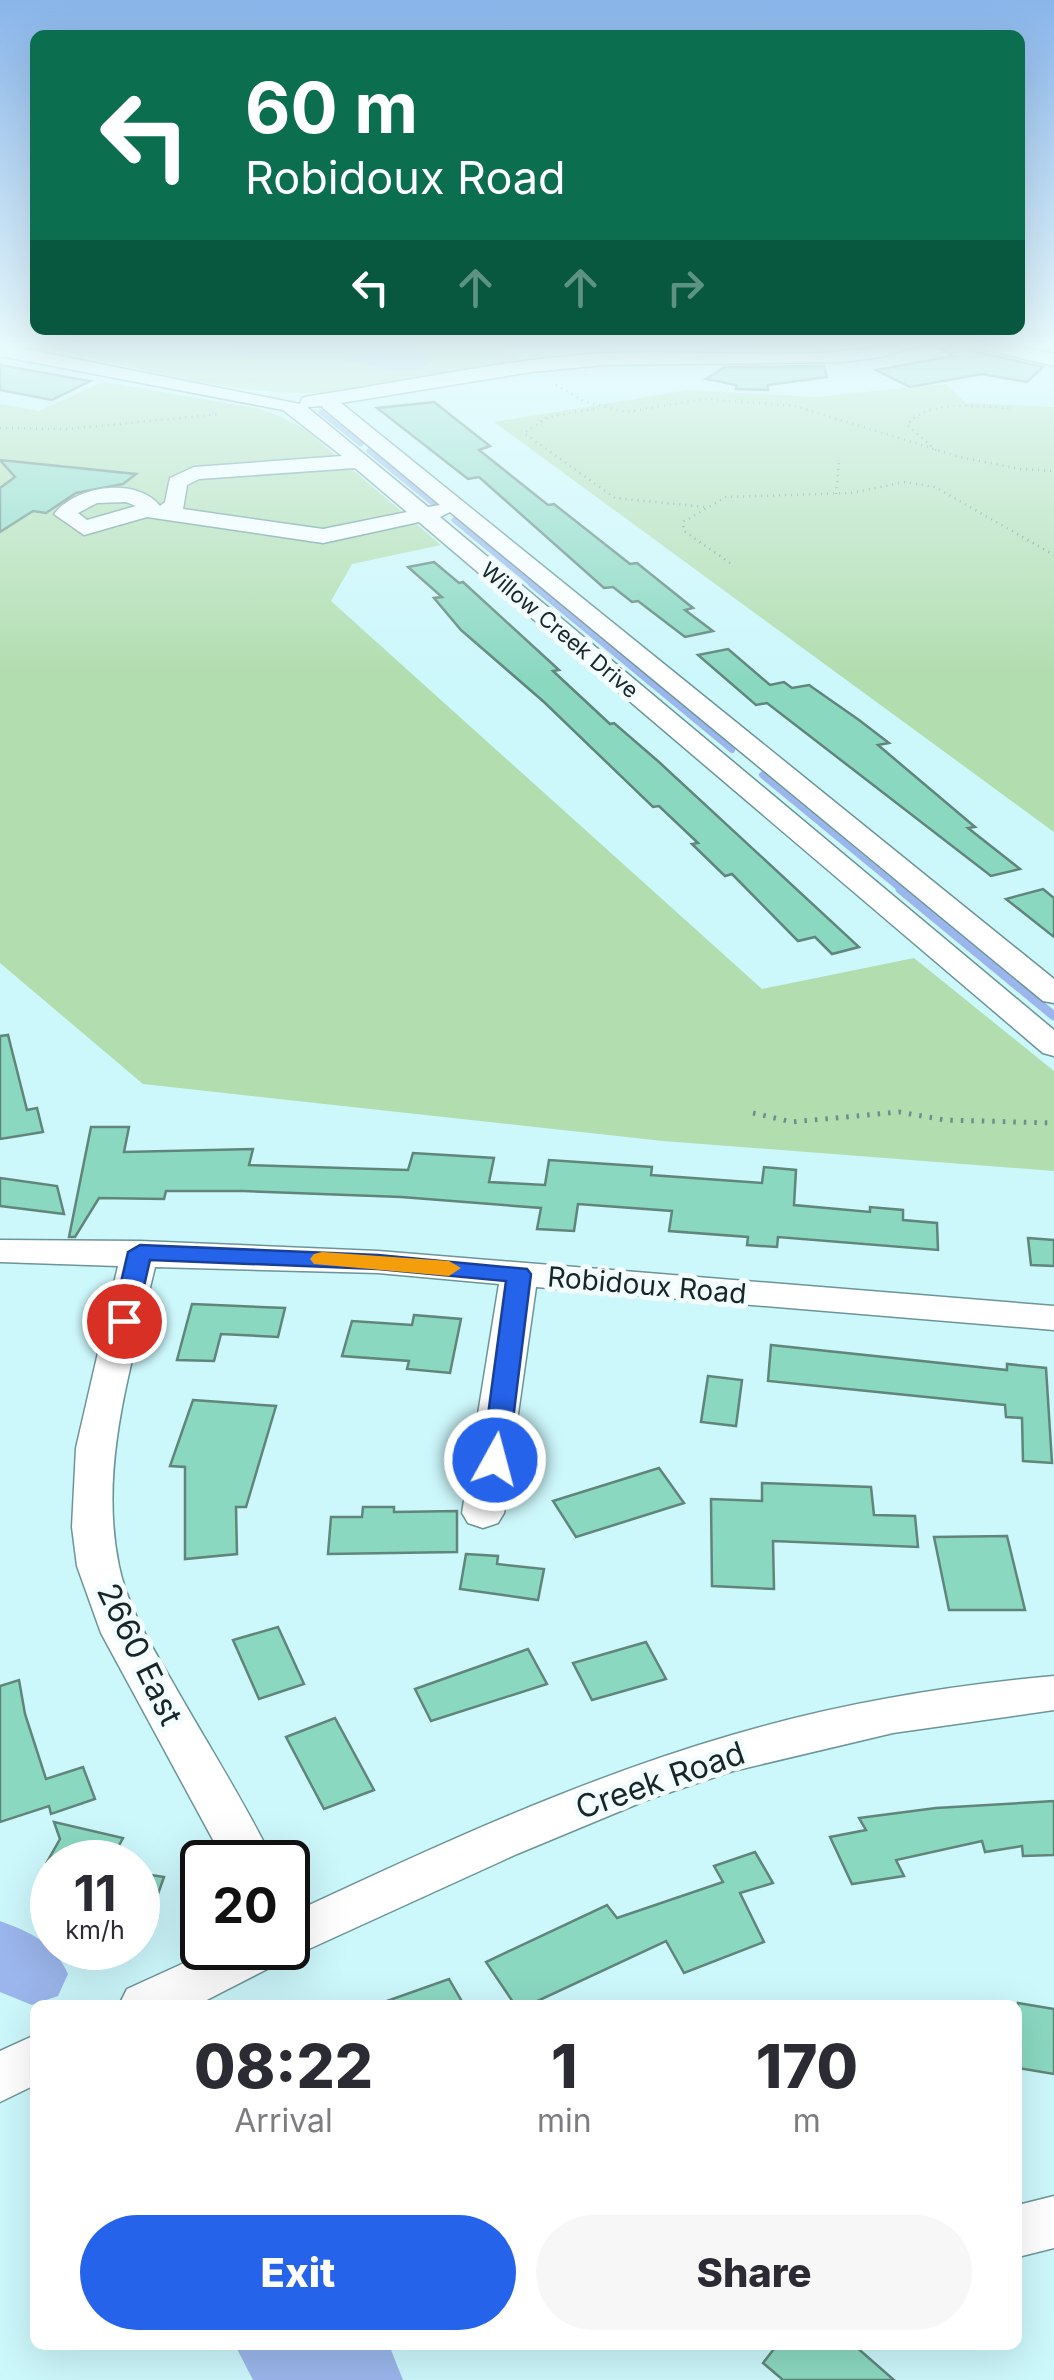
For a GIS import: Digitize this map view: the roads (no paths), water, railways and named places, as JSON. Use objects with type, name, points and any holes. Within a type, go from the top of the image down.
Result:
[{"type":"street","name":"Willow Creek Drive","points":[[351,454],[1054,1046]]},
{"type":"street","name":"Willow Creek Drive","points":[[391,454],[1054,994]]},
{"type":"street","points":[[361,462],[194,473],[177,482],[176,504],[155,512],[310,536],[334,535],[457,508]]},
{"type":"street","points":[[726,769],[766,760]]},
{"type":"street","name":"Robidoux Road","points":[[0,1250],[378,1262],[1054,1318]]},
{"type":"street","name":"2660 East","points":[[140,1252],[96,1454],[93,1513],[97,1564],[110,1607],[129,1645],[238,1840]]},
{"type":"street","points":[[483,1513],[500,1433],[502,1390],[519,1274]]},
{"type":"street","name":"Creek Road","points":[[310,1926],[564,1812],[709,1761],[864,1722],[1054,1693]]},
{"type":"street","name":"Creek Road","points":[[156,2000],[218,1970]]},
{"type":"street","points":[[1022,2230],[1054,2222]]},
{"type":"waterway","points":[[373,454],[434,504]]},
{"type":"waterway","points":[[454,520],[534,586]]},
{"type":"waterway","points":[[531,584],[732,750]]},
{"type":"waterway","points":[[762,775],[904,892]]},
{"type":"waterway","points":[[900,889],[1054,1016]]},
{"type":"waterway","points":[[0,1952],[32,1974]]},
{"type":"waterway","points":[[281,2350],[289,2358],[361,2380]]}]
